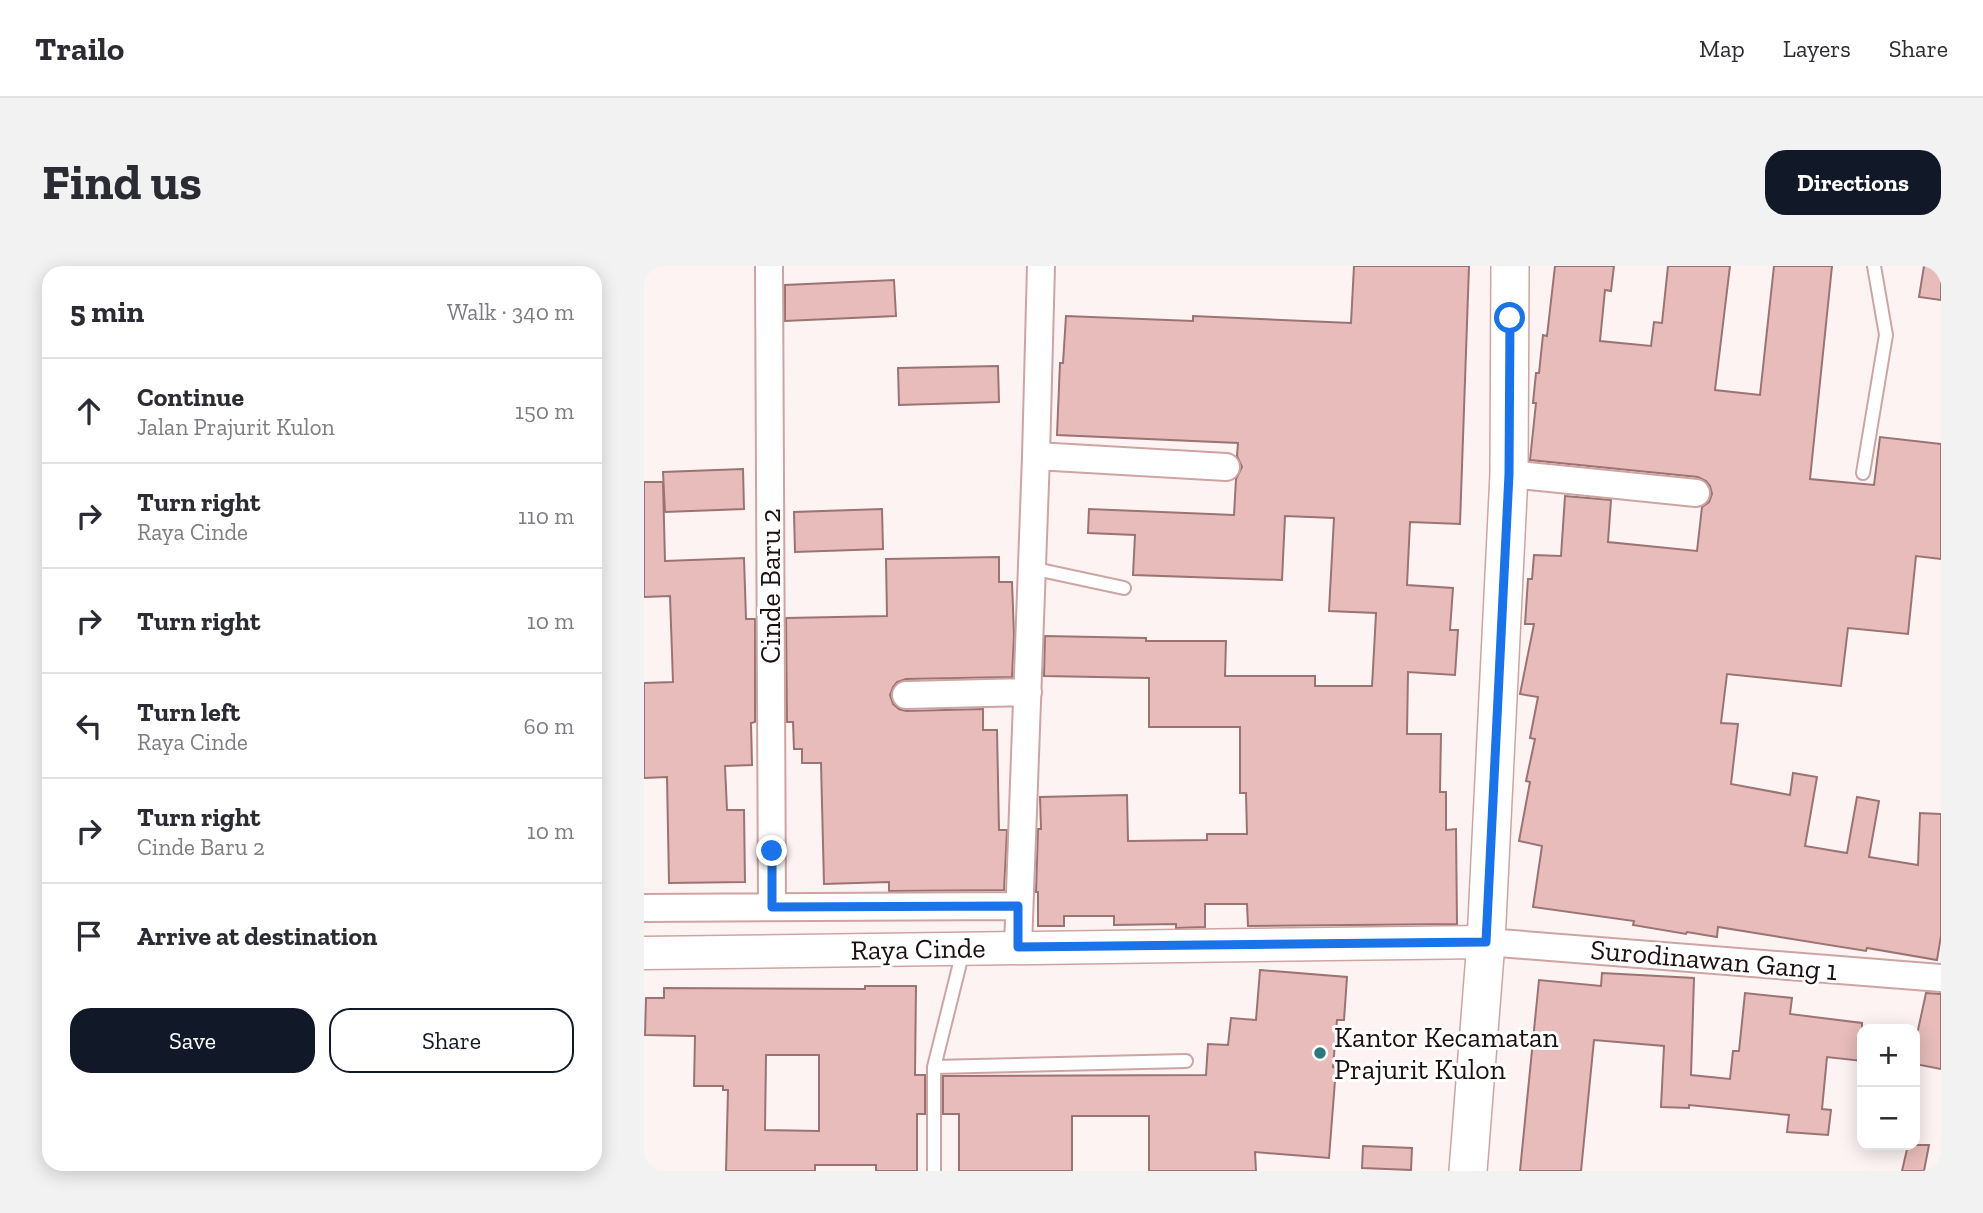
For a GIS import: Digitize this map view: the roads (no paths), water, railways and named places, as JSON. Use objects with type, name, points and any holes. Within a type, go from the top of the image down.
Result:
[{"type":"main road","points":[[1468,1171],[1486,942],[1509,474],[1510,266]]},
{"type":"street","name":"Cinde Baru 2","points":[[769,266],[772,907]]},
{"type":"street","points":[[1018,947],[1041,266]]},
{"type":"street","points":[[1036,456],[1226,467]]},
{"type":"street","points":[[1509,474],[1696,493]]},
{"type":"street","points":[[906,695],[1028,692]]},
{"type":"street","name":"Raya Cinde","points":[[644,908],[1018,906]]},
{"type":"street","name":"Raya Cinde","points":[[644,953],[1486,942]]},
{"type":"street","name":"Surodinawan Gang 1","points":[[1486,942],[1941,978]]},
{"type":"lane","points":[[1863,473],[1886,335],[1874,266]]},
{"type":"lane","points":[[1030,568],[1124,587]]},
{"type":"lane","points":[[934,1171],[934,1067],[963,949]]},
{"type":"lane","points":[[934,1067],[1186,1061]]},
{"type":"place","name":"Kantor Kecamatan Prajurit Kulon","points":[[1320,1053]]}]
